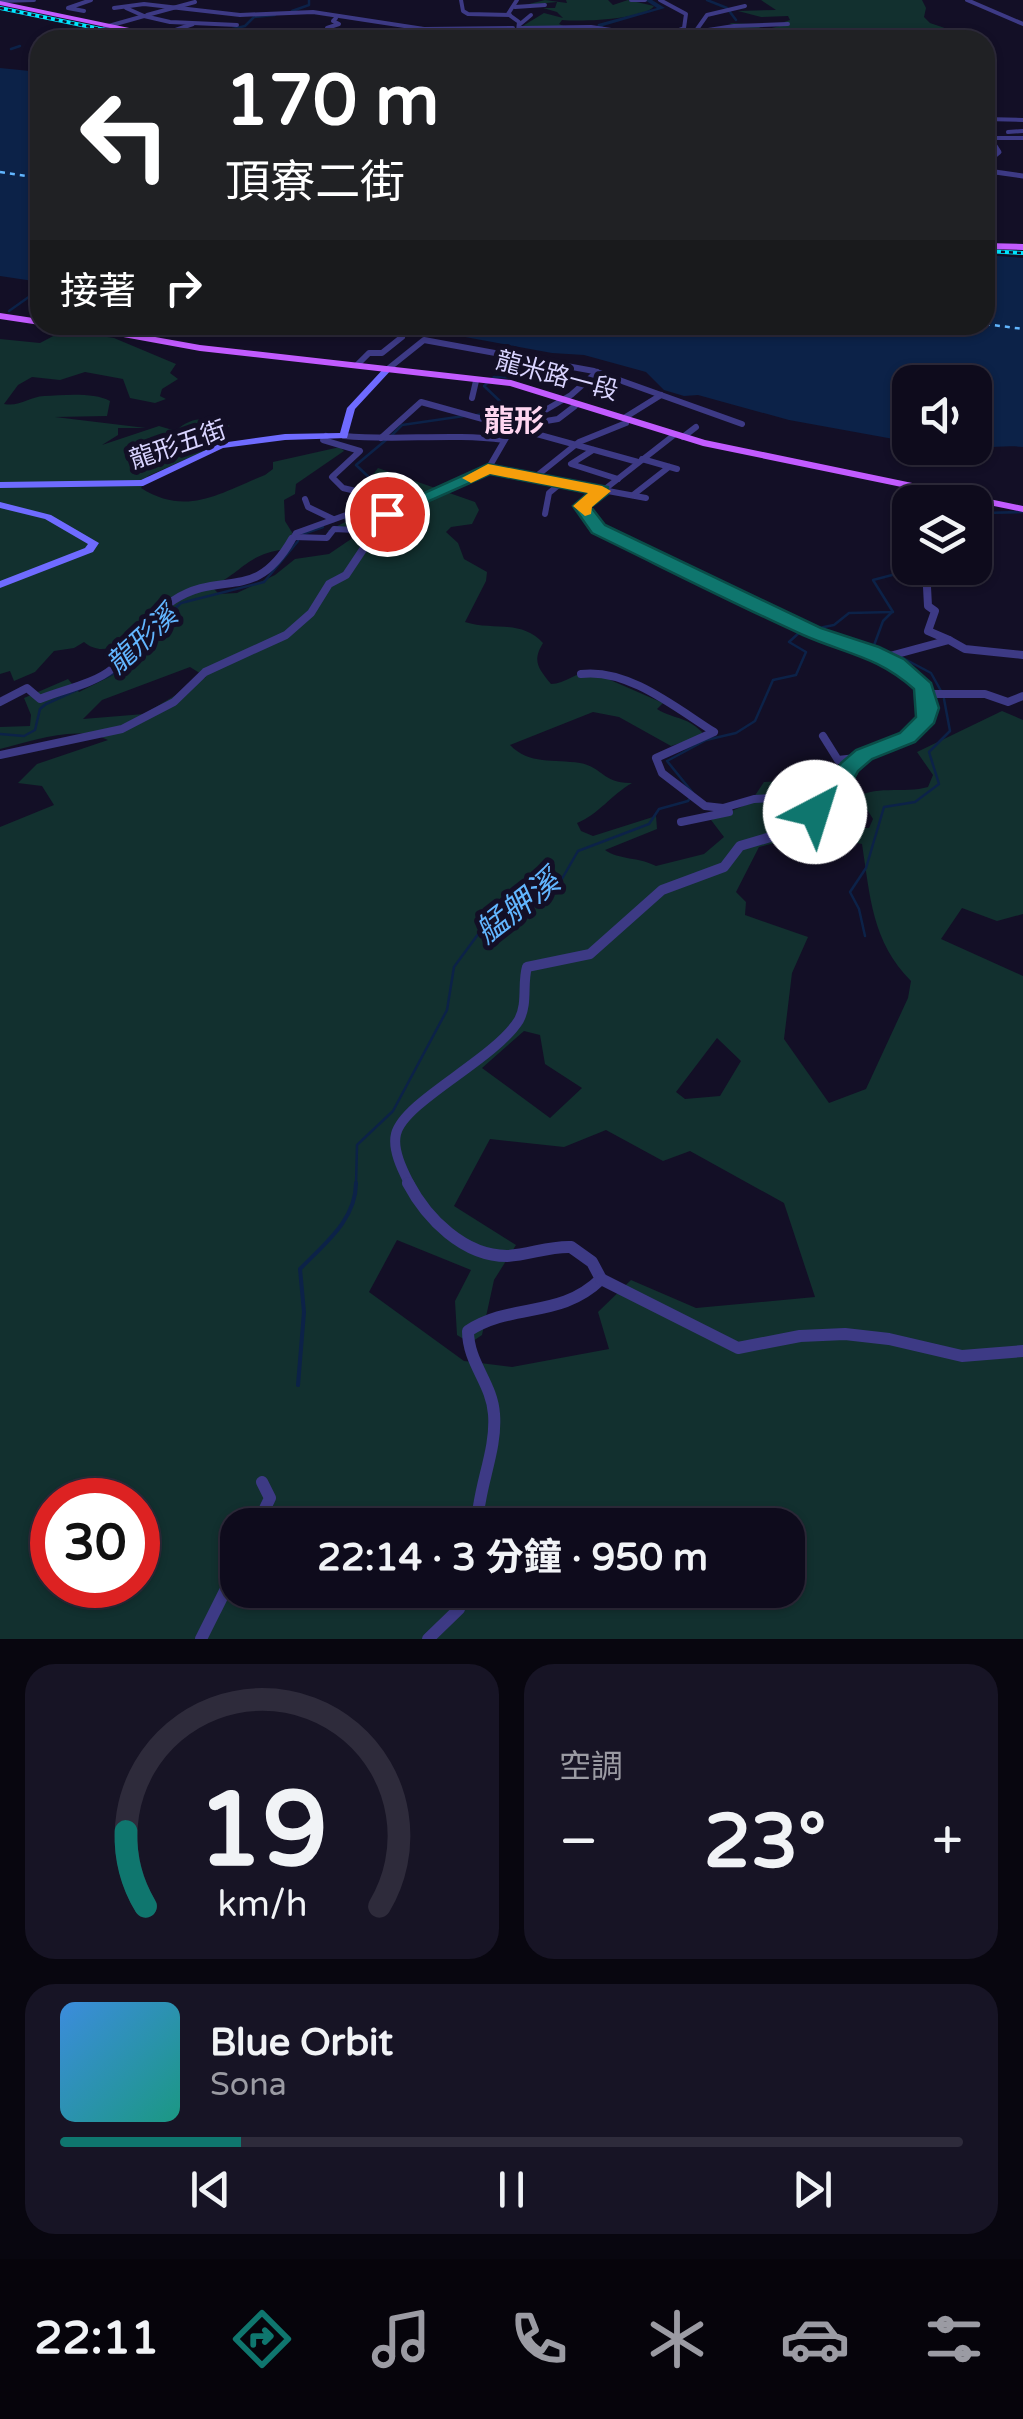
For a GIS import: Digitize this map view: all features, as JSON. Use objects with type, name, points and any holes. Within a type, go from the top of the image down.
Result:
[{"type":"main road","points":[[0,3],[122,30]]},
{"type":"main road","points":[[995,244],[1023,245]]},
{"type":"main road","points":[[0,314],[30,319]]},
{"type":"main road","name":"龍米路一段","points":[[114,335],[209,351],[492,382],[675,437],[892,485]]},
{"type":"main road","name":"龍米路一段","points":[[125,335],[209,351],[388,370]]},
{"type":"main road","name":"龍米路一段","points":[[675,437],[1023,511]]},
{"type":"main road","name":"龍米路一段","points":[[992,506],[1023,511]]},
{"type":"street","points":[[0,3],[34,0]]},
{"type":"street","points":[[62,16],[85,11],[68,8],[91,0]]},
{"type":"street","points":[[187,0],[195,2]]},
{"type":"street","points":[[114,8],[135,2],[204,0]]},
{"type":"street","points":[[461,0],[463,11],[468,14],[518,19],[517,30]]},
{"type":"street","points":[[631,0],[646,0]]},
{"type":"street","points":[[660,0],[687,16],[684,28],[678,30]]},
{"type":"street","points":[[967,0],[1023,24]]},
{"type":"street","points":[[108,27],[175,3],[241,14],[324,14],[405,28],[486,30]]},
{"type":"street","points":[[505,3],[545,5]]},
{"type":"street","points":[[510,16],[508,12],[516,4]]},
{"type":"street","points":[[696,30],[703,18],[745,6]]},
{"type":"street","points":[[124,7],[144,16],[237,25]]},
{"type":"street","points":[[178,30],[196,22],[241,14]]},
{"type":"street","points":[[324,14],[336,18],[333,21],[339,24],[328,28],[332,30]]},
{"type":"street","points":[[519,30],[531,15]]},
{"type":"street","points":[[176,18],[192,20],[188,22]]},
{"type":"street","points":[[703,18],[715,18]]},
{"type":"street","points":[[212,24],[228,24]]},
{"type":"street","points":[[708,30],[788,24]]},
{"type":"street","points":[[566,30],[609,30]]},
{"type":"street","points":[[995,116],[1022,116]]},
{"type":"street","points":[[1008,132],[1023,135]]},
{"type":"street","points":[[995,140],[1023,135]]},
{"type":"street","points":[[995,172],[1023,176]]},
{"type":"street","points":[[357,365],[369,353],[382,352],[402,337]]},
{"type":"street","points":[[504,440],[457,434],[385,439],[344,436],[350,408],[424,340],[596,372],[742,424]]},
{"type":"street","points":[[521,426],[558,419],[567,402],[596,372]]},
{"type":"street","points":[[472,398],[492,382]]},
{"type":"street","points":[[534,478],[576,445],[625,421],[661,395]]},
{"type":"street","points":[[385,439],[422,402],[673,468]]},
{"type":"street","points":[[488,469],[504,440],[521,426],[567,402]]},
{"type":"street","points":[[696,427],[640,460],[582,506],[593,524],[608,535],[814,632],[886,656],[914,676],[930,694],[985,694],[1008,702],[1023,696]]},
{"type":"street","points":[[0,702],[28,688],[40,699],[99,677],[116,665],[172,601],[183,595],[258,581],[290,549],[294,536],[360,507],[368,494],[343,488],[332,477],[360,452],[323,440],[326,436]]},
{"type":"street","name":"龍形五街","points":[[0,485],[143,483],[221,446],[285,437],[344,436]]},
{"type":"street","points":[[593,450],[572,464],[618,479]]},
{"type":"street","points":[[633,495],[673,468]]},
{"type":"street","points":[[0,754],[122,728],[138,721],[188,691],[205,672],[253,652],[302,624],[328,584],[346,575],[387,514],[488,469],[646,498]]},
{"type":"street","points":[[545,514],[549,492],[561,483]]},
{"type":"street","points":[[305,500],[308,508],[333,519]]},
{"type":"street","points":[[0,505],[48,517],[94,543],[89,550],[0,584]]},
{"type":"street","points":[[294,536],[317,540],[327,538],[334,529],[375,531]]},
{"type":"street","points":[[927,585],[928,606],[935,611],[928,631],[965,649],[1023,655]]},
{"type":"street","points":[[886,656],[949,640]]},
{"type":"street","points":[[581,674],[604,671],[682,708],[714,732],[656,758],[662,773],[705,806],[740,806]]},
{"type":"street","points":[[823,736],[838,760],[907,738],[926,719],[930,694]]},
{"type":"street","points":[[681,822],[754,799],[816,796],[843,780],[848,768],[864,754]]},
{"type":"street","points":[[816,796],[815,812],[803,824],[740,846],[724,867],[662,890],[645,910],[590,954],[527,968],[522,978],[526,1002],[520,1018],[482,1059],[422,1102],[399,1124],[394,1141],[403,1175],[420,1204],[470,1246],[492,1255],[518,1254],[558,1244],[594,1263],[601,1279],[738,1348],[800,1336],[845,1334],[890,1339],[962,1356],[1023,1351]]},
{"type":"street","points":[[476,1508],[492,1446],[492,1394],[475,1372],[467,1347],[468,1331],[481,1320],[560,1307],[588,1295],[601,1279]]},
{"type":"street","points":[[262,1482],[270,1498],[265,1508]]},
{"type":"street","points":[[201,1639],[220,1601]]},
{"type":"street","points":[[428,1639],[459,1608]]},
{"type":"green space","points":[[545,0],[608,0],[613,5],[628,0],[654,6],[627,17],[562,20],[559,24],[566,27],[521,27],[544,13],[563,18],[543,8],[555,8],[557,2],[525,5]]},
{"type":"green space","points":[[761,0],[922,0],[926,8],[924,17],[951,30],[764,30],[790,20],[788,16],[761,17],[738,11],[776,10]]},
{"type":"green space","points":[[732,23],[770,25],[759,27],[764,30],[723,30],[739,25],[729,24]]},
{"type":"green space","points":[[55,335],[95,335],[114,338],[176,364],[170,373],[178,379],[162,389],[160,396],[166,399],[155,403],[130,398],[123,379],[85,372],[60,380],[32,377],[18,385],[4,404],[44,396],[96,396],[110,401],[107,416],[55,417],[146,428],[118,428],[118,435],[102,445],[159,426],[176,431],[201,419],[230,426],[196,439],[199,447],[207,450],[148,476],[141,488],[158,497],[173,501],[203,499],[265,475],[273,469],[273,462],[340,447],[344,451],[296,484],[295,494],[284,500],[285,521],[293,534],[286,549],[254,559],[212,587],[219,594],[237,593],[275,575],[295,559],[329,554],[357,535],[355,530],[327,531],[364,513],[376,501],[416,502],[421,498],[404,501],[378,493],[371,477],[378,468],[475,502],[479,510],[472,524],[451,527],[446,532],[458,543],[464,559],[487,572],[465,622],[516,628],[534,636],[543,643],[538,664],[551,684],[592,672],[663,703],[657,709],[702,732],[702,736],[671,746],[619,717],[593,712],[510,745],[525,756],[580,763],[615,781],[632,783],[577,823],[581,831],[593,836],[656,816],[657,829],[605,850],[611,853],[656,866],[704,854],[724,837],[711,820],[750,803],[764,782],[785,781],[851,764],[860,770],[851,786],[823,791],[820,823],[869,828],[873,819],[865,806],[854,800],[861,795],[928,787],[933,775],[917,752],[1002,711],[1023,720],[1023,914],[997,921],[962,908],[941,939],[1023,976],[1023,1639],[0,1639],[0,827],[54,805],[42,786],[18,783],[37,764],[108,740],[96,735],[69,734],[0,749],[0,727],[30,726],[31,715],[24,698],[68,679],[79,692],[113,675],[177,613],[152,610],[113,647],[94,648],[84,642],[54,651],[35,672],[14,681],[10,671],[0,674],[0,339],[40,343]],"holes":[[[190,667],[206,677],[144,714],[83,719],[102,700]],[[820,831],[829,837],[862,844],[880,934],[911,981],[908,998],[866,1089],[829,1103],[784,1039],[792,973],[808,937],[745,915],[746,902],[736,892],[759,847]],[[524,1031],[540,1035],[545,1064],[582,1088],[550,1118],[482,1068]],[[717,1038],[741,1061],[720,1096],[685,1099],[676,1092]],[[606,1130],[663,1161],[690,1151],[784,1203],[815,1297],[696,1308],[631,1280],[598,1312],[609,1349],[512,1367],[464,1361],[369,1292],[397,1240],[471,1270],[455,1301],[457,1335],[470,1343],[482,1335],[494,1280],[516,1245],[454,1206],[490,1139],[564,1147]]]},
{"type":"water","points":[[0,68],[30,71],[30,280],[0,276]]},
{"type":"water","points":[[995,256],[1023,258],[1023,447],[992,448],[992,365],[892,365],[892,439],[789,420],[698,395],[684,396],[664,390],[646,372],[584,355],[454,335],[995,335]]},
{"type":"waterway","points":[[292,11],[309,5],[309,0]]},
{"type":"waterway","points":[[599,30],[600,25],[662,8],[648,0]]},
{"type":"waterway","points":[[707,0],[727,8],[736,20]]},
{"type":"waterway","points":[[228,30],[245,26],[254,17],[275,15]]},
{"type":"waterway","points":[[11,49],[20,46]]},
{"type":"waterway","points":[[9,311],[30,296]]},
{"type":"waterway","name":"龍形溪","points":[[477,415],[493,413],[503,404],[484,386],[494,377],[554,378],[563,369]]},
{"type":"waterway","name":"龍形溪","points":[[392,435],[402,425],[464,416]]},
{"type":"waterway","name":"龍形溪","points":[[345,519],[358,514],[374,498],[375,483],[356,465],[386,440]]},
{"type":"waterway","name":"艋舺溪","points":[[992,513],[1023,512]]},
{"type":"waterway","name":"龍形溪","points":[[303,534],[323,527]]},
{"type":"waterway","name":"龍形溪","points":[[0,734],[24,736],[35,730],[40,709],[46,704],[119,671],[151,630],[181,603],[264,582],[298,541]]},
{"type":"waterway","name":"艋舺溪","points":[[892,575],[873,580],[892,612]]},
{"type":"waterway","name":"艋舺溪","points":[[814,629],[834,625],[849,613],[892,612]]},
{"type":"waterway","points":[[887,652],[873,648],[883,621],[892,612]]},
{"type":"waterway","name":"艋舺溪","points":[[356,1185],[357,1145],[393,1111],[447,1010],[454,967],[479,933],[527,908],[559,884],[578,851],[649,824],[659,809],[688,801],[693,793],[667,761],[706,740],[736,733],[755,721],[773,680],[796,675],[806,652],[789,642],[801,631]]},
{"type":"waterway","points":[[899,656],[931,673],[941,691]]},
{"type":"waterway","points":[[865,936],[859,909],[850,892],[866,868],[884,807],[915,802],[939,784],[929,752],[950,731],[944,699]]},
{"type":"waterway","name":"艋舺溪","points":[[298,1385],[304,1312],[300,1269],[345,1220],[356,1183]]},
{"type":"ferry route","points":[[0,172],[30,176]]},
{"type":"ferry route","points":[[995,325],[1023,329]]},
{"type":"railway","points":[[0,8],[105,30]]},
{"type":"railway","points":[[995,252],[1023,253]]},
{"type":"slow traffic","points":[[471,478],[488,469],[602,491],[582,506],[585,510]]},
{"type":"district","name":"龍形","points":[[514,421]]},
{"type":"route","points":[[387,514],[488,469],[602,491],[582,506],[598,529],[814,632],[886,656],[924,687],[929,708],[926,719],[907,738],[864,754],[848,768],[843,780],[816,796],[815,812]]}]
